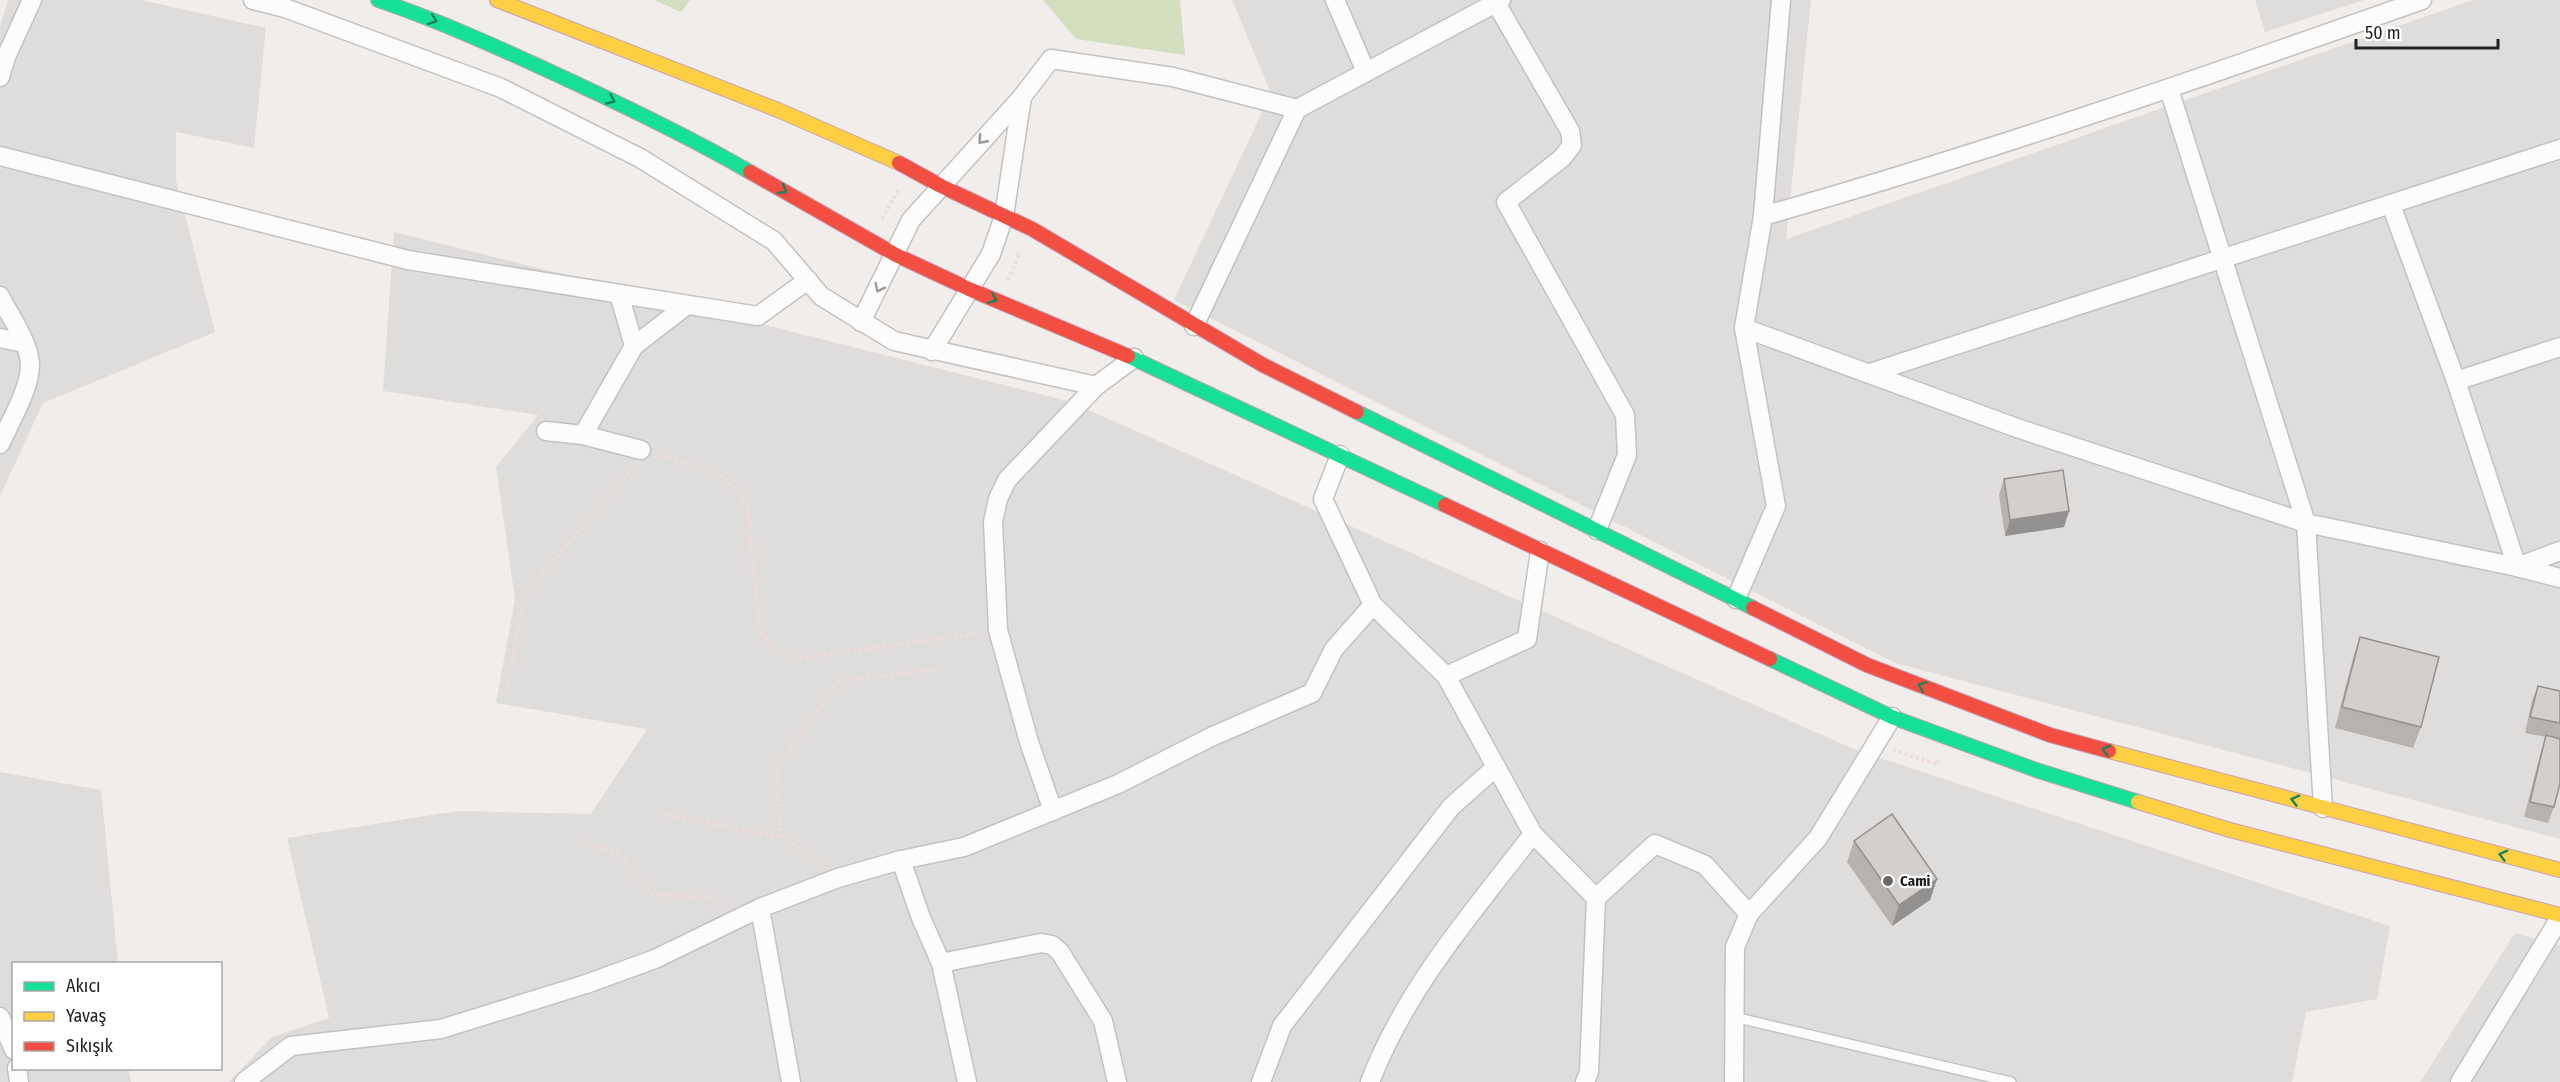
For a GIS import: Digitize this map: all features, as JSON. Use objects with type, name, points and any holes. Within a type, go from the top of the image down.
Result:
[{"type":"highway","points":[[378,0],[436,20],[507,51],[687,135],[896,255],[969,289],[1134,358],[1892,717],[2036,770],[2230,830],[2560,917]]},
{"type":"highway","points":[[497,0],[778,110],[908,167],[941,186],[1032,229],[1263,365],[1867,665],[2050,735],[2560,870]]},
{"type":"street","points":[[0,77],[6,57],[32,0]]},
{"type":"street","points":[[253,0],[285,8],[501,88],[640,158],[774,241],[821,296],[894,341],[1096,386]]},
{"type":"street","points":[[1335,0],[1366,72]]},
{"type":"street","points":[[1736,598],[1776,506],[1744,328],[1763,216],[1781,0]]},
{"type":"street","points":[[1763,216],[1857,190],[2169,89],[2422,0]]},
{"type":"street","points":[[1194,326],[1297,110],[1498,2],[1570,131],[1572,145],[1562,158],[1506,202],[1625,415],[1627,455],[1597,530]]},
{"type":"street","points":[[0,33],[6,57]]},
{"type":"street","points":[[861,322],[912,220],[1022,96],[1051,59],[1173,77],[1297,110]]},
{"type":"street","points":[[2169,89],[2306,523],[2323,808]]},
{"type":"street","points":[[932,351],[992,254],[1004,216],[1022,96]]},
{"type":"street","points":[[1870,373],[2560,149]]},
{"type":"street","points":[[0,156],[408,261],[758,316],[808,280]]},
{"type":"street","points":[[2391,205],[2456,381],[2517,567]]},
{"type":"street","points":[[619,294],[634,346]]},
{"type":"street","points":[[0,296],[24,343],[30,366],[23,395],[0,444]]},
{"type":"street","points":[[583,435],[634,346],[687,305]]},
{"type":"street","points":[[1744,328],[2017,428],[2306,523],[2560,578]]},
{"type":"street","points":[[0,338],[24,343]]},
{"type":"street","points":[[2456,381],[2560,347]]},
{"type":"street","points":[[1053,812],[1029,742],[998,630],[993,522],[998,498],[1007,480],[1096,386],[1134,358]]},
{"type":"street","points":[[546,431],[583,435],[641,450]]},
{"type":"street","points":[[1340,455],[1323,499],[1373,605],[1446,676],[1533,834],[1596,898]]},
{"type":"street","points":[[1446,676],[1527,639],[1540,551]]},
{"type":"street","points":[[2517,567],[2560,551]]},
{"type":"street","points":[[244,1082],[291,1046],[441,1029],[586,984],[655,959],[760,908],[838,878],[901,860],[964,847],[1053,812],[1118,784],[1211,737],[1312,693],[1334,649],[1373,605]]},
{"type":"street","points":[[1750,1082],[1735,1074],[1735,947],[1749,914],[1818,838],[1892,717]]},
{"type":"street","points":[[1261,1082],[1282,1026],[1451,807],[1496,767]]},
{"type":"street","points":[[1370,1082],[1399,1019],[1424,976],[1533,834]]},
{"type":"street","points":[[1585,1082],[1589,1072],[1596,898],[1655,844],[1705,865],[1749,914]]},
{"type":"street","points":[[901,860],[921,918],[941,963],[968,1082]]},
{"type":"street","points":[[760,908],[791,1082]]},
{"type":"street","points":[[2460,1082],[2560,917]]},
{"type":"street","points":[[941,963],[1041,943],[1052,945],[1060,952],[1102,1021],[1118,1082]]},
{"type":"street","points":[[0,1017],[12,1045]]},
{"type":"lane","points":[[1734,1017],[2012,1082]]},
{"type":"path","points":[[872,240],[908,167]]},
{"type":"path","points":[[997,301],[1032,229]]},
{"type":"path","points":[[507,687],[525,594],[633,469],[641,450],[712,472],[731,482],[743,496],[748,509],[761,630],[775,649],[784,654],[800,658],[998,630]]},
{"type":"path","points":[[780,837],[777,768],[839,681],[937,669]]},
{"type":"path","points":[[1875,744],[1936,764],[1940,754]]},
{"type":"path","points":[[665,814],[786,838],[838,878]]},
{"type":"path","points":[[582,841],[618,852],[651,894],[714,898],[737,920]]},
{"type":"shaded area","points":[[8,0],[142,0],[266,28],[254,148],[176,132],[176,180],[215,332],[43,403],[0,496],[0,26]]},
{"type":"shaded area","points":[[1232,0],[1811,0],[1786,239],[2473,0],[2560,0],[2560,839],[1895,663],[1174,300],[1271,93]]},
{"type":"shaded area","points":[[2255,0],[2364,0],[2265,32]]},
{"type":"shaded area","points":[[394,232],[1068,401],[1856,750],[2390,926],[2377,999],[2306,1012],[2292,1082],[229,1082],[272,1037],[329,1018],[287,838],[457,811],[591,814],[647,729],[496,703],[515,599],[496,467],[538,415],[383,391]]},
{"type":"shaded area","points":[[0,772],[101,790],[118,962],[12,962],[12,1070],[129,1070],[131,1082],[0,1082]]},
{"type":"shaded area","points":[[2515,933],[2560,946],[2560,1082],[2420,1082]]},
{"type":"green space","points":[[654,0],[690,0],[681,12]]},
{"type":"green space","points":[[1043,0],[1180,0],[1185,55],[1076,39]]},
{"type":"building","points":[[2063,470],[2069,511],[2010,520],[2004,479]]},
{"type":"building","points":[[2360,637],[2439,657],[2421,727],[2342,707]]},
{"type":"building","points":[[2538,686],[2560,691],[2560,723],[2530,717]]},
{"type":"building","points":[[2546,735],[2560,739],[2560,783],[2554,807],[2530,802]]},
{"type":"building","points":[[1892,814],[1937,879],[1899,905],[1854,841]]},
{"type":"traffic: fast","points":[[378,0],[453,28],[575,83],[664,126],[750,172]]},
{"type":"traffic: fast","points":[[1128,356],[1445,505]]},
{"type":"traffic: fast","points":[[1357,412],[1753,608]]},
{"type":"traffic: fast","points":[[1770,659],[1892,717],[2036,770],[2138,802]]},
{"type":"traffic: slow","points":[[497,0],[778,110],[899,163]]},
{"type":"traffic: slow","points":[[2109,751],[2560,870]]},
{"type":"traffic: slow","points":[[2138,802],[2230,830],[2560,915]]},
{"type":"traffic: jam","points":[[899,163],[941,186],[1032,229],[1263,365],[1357,412]]},
{"type":"traffic: jam","points":[[750,172],[896,255],[969,289],[1128,356]]},
{"type":"traffic: jam","points":[[1445,505],[1770,659]]},
{"type":"traffic: jam","points":[[1753,608],[1867,665],[2050,735],[2109,751]]},
{"type":"place","name":"Cami","points":[[1888,881]]}]
